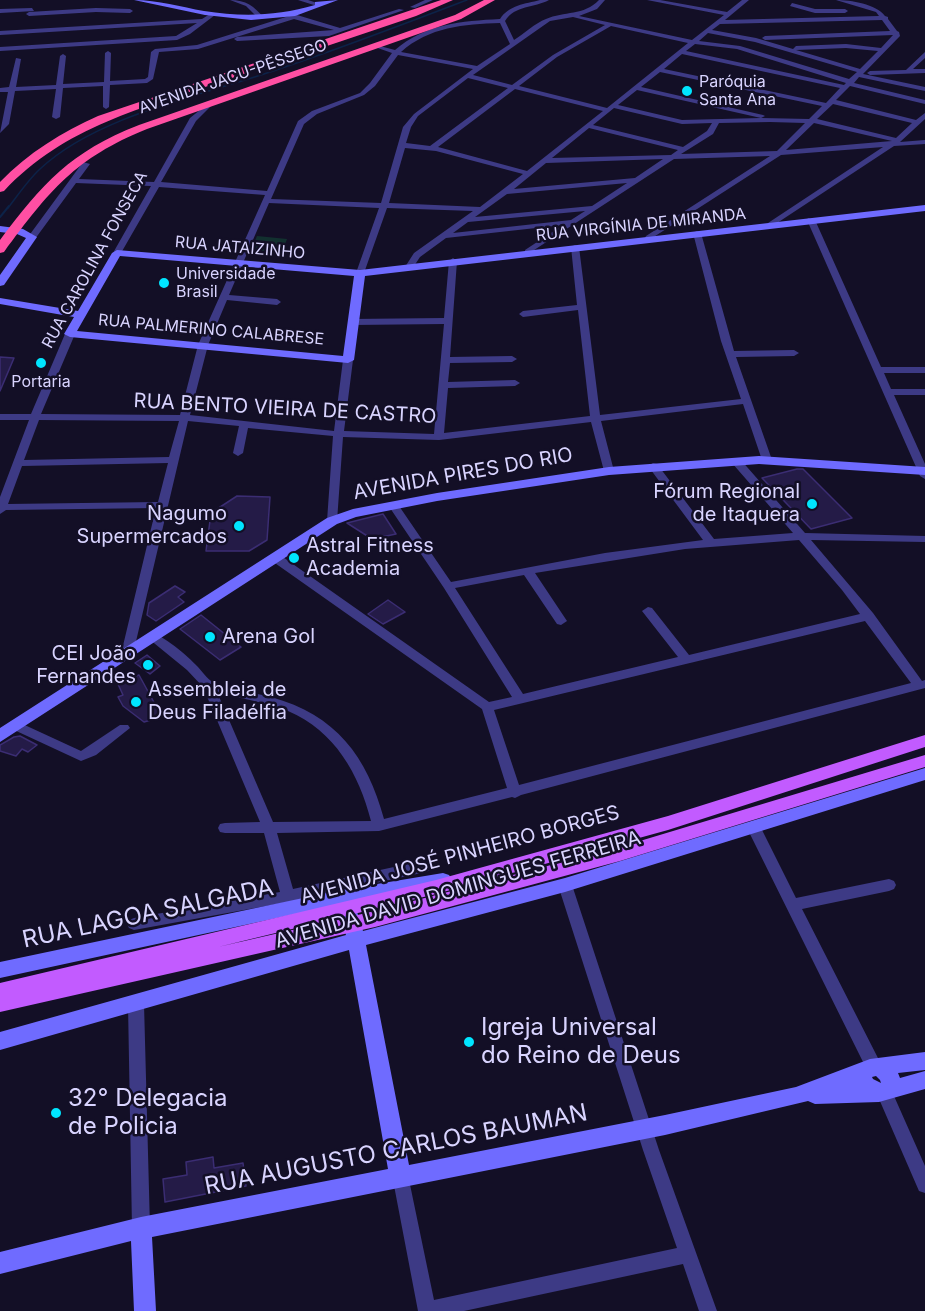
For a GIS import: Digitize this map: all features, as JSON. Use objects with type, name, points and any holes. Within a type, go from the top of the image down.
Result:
[{"type":"highway","name":"AVENIDA JACU-PÊSSEGO","points":[[0,189],[43,149],[102,118],[421,12],[449,0]]},
{"type":"highway","name":"AVENIDA JACU-PÊSSEGO","points":[[0,249],[7,230],[22,219],[55,180],[86,156],[126,134],[458,17],[491,0]]},
{"type":"highway","points":[[22,219],[34,234]]},
{"type":"main road","name":"AVENIDA JOSÉ PINHEIRO BORGES","points":[[484,874],[668,823],[925,741]]},
{"type":"main road","name":"AVENIDA JOSÉ PINHEIRO BORGES","points":[[0,991],[350,918],[620,854],[925,761]]},
{"type":"main road","name":"AVENIDA JOSÉ PINHEIRO BORGES","points":[[0,1001],[329,922]]},
{"type":"street","points":[[138,0],[213,15],[261,18],[291,15],[341,31]]},
{"type":"street","points":[[233,0],[249,5],[261,18]]},
{"type":"street","points":[[301,0],[316,5]]},
{"type":"street","points":[[413,7],[430,0]]},
{"type":"street","points":[[513,44],[502,21],[505,14],[512,9],[546,0]]},
{"type":"street","points":[[332,521],[338,434],[360,273],[384,206],[407,127],[416,115],[548,20],[595,9],[602,0]]},
{"type":"street","points":[[650,0],[729,14]]},
{"type":"street","points":[[409,267],[417,255],[505,192],[746,0]]},
{"type":"street","points":[[840,0],[876,10],[886,18],[897,33]]},
{"type":"street","points":[[0,90],[148,80],[155,51],[198,47],[332,1]]},
{"type":"street","points":[[784,12],[793,4],[817,11],[876,10]]},
{"type":"street","points":[[0,11],[32,10],[20,32]]},
{"type":"street","points":[[29,14],[96,10],[130,11]]},
{"type":"street","points":[[220,40],[325,35],[400,10]]},
{"type":"street","points":[[0,49],[177,38],[213,15]]},
{"type":"street","points":[[570,16],[693,42],[738,47],[849,84]]},
{"type":"street","points":[[719,22],[886,18]]},
{"type":"street","points":[[0,33],[201,21]]},
{"type":"street","points":[[127,654],[203,345],[267,197],[304,119],[309,113],[346,102],[363,94],[396,53],[419,36],[441,28],[502,21]]},
{"type":"street","points":[[432,148],[555,56],[609,25]]},
{"type":"street","points":[[707,31],[754,39],[860,73],[925,89]]},
{"type":"street","points":[[754,39],[897,33]]},
{"type":"street","points":[[649,238],[780,153],[897,37],[897,33]]},
{"type":"street","points":[[374,45],[396,53],[479,68]]},
{"type":"street","points":[[789,50],[846,46],[882,50]]},
{"type":"street","points":[[106,107],[105,84],[108,52]]},
{"type":"street","points":[[681,52],[849,84],[925,102]]},
{"type":"street","points":[[907,72],[925,54]]},
{"type":"street","points":[[57,117],[63,56]]},
{"type":"street","points":[[0,131],[5,124],[18,59]]},
{"type":"street","points":[[659,70],[916,122]]},
{"type":"street","points":[[860,73],[925,71]]},
{"type":"street","points":[[468,76],[679,122],[811,120],[895,142]]},
{"type":"street","points":[[636,88],[770,120]]},
{"type":"street","name":"RUA CAROLINA FONSECA","points":[[1,508],[35,417],[70,334],[193,120],[211,103]]},
{"type":"street","points":[[771,225],[895,142],[925,115]]},
{"type":"street","points":[[528,252],[671,158],[713,129],[716,123]]},
{"type":"street","points":[[588,126],[683,149]]},
{"type":"street","points":[[542,161],[780,153],[895,142],[925,142]]},
{"type":"street","points":[[402,145],[432,148],[527,173]]},
{"type":"street","points":[[0,283],[86,164]]},
{"type":"street","points":[[505,192],[637,180]]},
{"type":"street","points":[[72,181],[155,184],[267,197],[384,206],[481,209]]},
{"type":"street","name":"RUA VIRGÍNIA DE MIRANDA","points":[[360,273],[925,207]]},
{"type":"street","points":[[467,220],[593,208]]},
{"type":"street","points":[[811,220],[924,473]]},
{"type":"street","points":[[445,236],[573,221]]},
{"type":"street","points":[[7,230],[34,234]]},
{"type":"street","points":[[698,233],[731,354],[767,460]]},
{"type":"street","points":[[575,247],[595,418],[609,471]]},
{"type":"street","name":"RUA JATAIZINHO","points":[[117,254],[360,273]]},
{"type":"street","points":[[439,437],[453,261]]},
{"type":"street","points":[[224,297],[277,302]]},
{"type":"street","points":[[0,302],[81,315]]},
{"type":"street","points":[[523,314],[581,307]]},
{"type":"street","points":[[352,322],[447,321]]},
{"type":"street","name":"RUA PALMERINO CALABRESE","points":[[70,334],[348,360]]},
{"type":"street","points":[[731,354],[794,353]]},
{"type":"street","points":[[445,360],[512,359]]},
{"type":"street","points":[[878,370],[925,370]]},
{"type":"street","points":[[443,386],[515,382]]},
{"type":"street","points":[[887,392],[925,392]]},
{"type":"street","name":"RUA BENTO VIEIRA DE CASTRO","points":[[0,417],[186,418],[338,434],[439,437],[747,401]]},
{"type":"street","points":[[238,453],[244,424]]},
{"type":"street","points":[[18,463],[173,460]]},
{"type":"street","name":"AVENIDA PIRES DO RIO","points":[[0,736],[332,521],[353,513],[609,471],[653,466],[767,460],[924,473]]},
{"type":"street","points":[[225,828],[379,826],[515,793],[922,685],[804,537],[736,461]]},
{"type":"street","points":[[653,466],[712,544]]},
{"type":"street","points":[[1,508],[162,505]]},
{"type":"street","points":[[393,506],[448,586],[520,700]]},
{"type":"street","points":[[448,586],[618,555],[712,544],[804,537],[925,539]]},
{"type":"street","points":[[276,558],[487,707],[515,793]]},
{"type":"street","points":[[527,570],[561,621]]},
{"type":"street","points":[[648,611],[687,660]]},
{"type":"street","points":[[487,707],[869,616]]},
{"type":"street","points":[[153,636],[191,667],[208,685],[269,828],[288,896]]},
{"type":"street","points":[[208,685],[294,709],[321,723],[353,761],[367,787],[379,826]]},
{"type":"street","points":[[16,726],[81,756],[91,752],[124,728]]},
{"type":"street","name":"AVENIDA DAVID DOMINGUES FERREIRA","points":[[0,1041],[136,1004],[350,918],[565,885],[925,774]]},
{"type":"street","points":[[754,828],[872,1069],[862,1079],[867,1087],[883,1092],[925,1185]]},
{"type":"street","points":[[134,924],[288,896],[426,866]]},
{"type":"street","name":"RUA LAGOA SALGADA","points":[[0,970],[350,918],[484,874]]},
{"type":"street","points":[[565,885],[644,1129],[708,1311]]},
{"type":"street","points":[[792,904],[890,885]]},
{"type":"street","points":[[350,918],[427,1310],[689,1254]]},
{"type":"street","points":[[136,1004],[145,1311]]},
{"type":"street","name":"RUA AUGUSTO CARLOS BAUMAN","points":[[0,1263],[141,1228],[400,1175],[644,1129],[803,1095],[872,1069],[925,1061]]},
{"type":"street","name":"RUA AUGUSTO CARLOS BAUMAN","points":[[803,1095],[883,1092],[925,1080]]},
{"type":"green space","points":[[257,236],[287,239],[283,250],[268,253],[251,251]]},
{"type":"building","points":[[0,357],[14,358],[0,391]]},
{"type":"building","name":"Fórum Regional de Itaquera","points":[[803,469],[852,518],[811,529],[762,478]]},
{"type":"building","name":"Nagumo Supermercados","points":[[237,496],[270,497],[267,540],[249,551],[206,551],[211,513]]},
{"type":"building","points":[[383,514],[396,534],[372,539],[347,523]]},
{"type":"building","points":[[175,586],[185,592],[178,597],[184,602],[156,621],[147,615],[149,603]]},
{"type":"building","points":[[388,600],[405,612],[383,624],[368,614]]},
{"type":"building","name":"Arena Gol","points":[[201,615],[241,647],[220,660],[180,629]]},
{"type":"building","name":"CEI João Fernandes","points":[[147,655],[160,666],[150,674],[135,663]]},
{"type":"building","name":"Assembleia de Deus Filadélfia","points":[[139,675],[162,717],[144,722],[123,706],[118,697],[123,695],[117,682]]},
{"type":"building","points":[[20,736],[37,745],[28,752],[22,749],[16,756],[0,751],[0,745]]},
{"type":"building","points":[[213,1157],[214,1168],[243,1163],[246,1186],[165,1202],[163,1179],[187,1175],[186,1162]]},
{"type":"waterway","points":[[8,208],[36,173],[64,150],[121,120],[303,61],[467,0]]},
{"type":"waterway","points":[[0,217],[9,206]]},
{"type":"place","name":"Paróquia Santa Ana","points":[[687,91]]},
{"type":"place","name":"Universidade Brasil","points":[[164,283]]},
{"type":"place","name":"Portaria","points":[[41,363]]},
{"type":"place","name":"Fórum Regional de Itaquera","points":[[812,504]]},
{"type":"place","name":"Nagumo Supermercados","points":[[239,526]]},
{"type":"place","name":"Astral Fitness Academia","points":[[294,558]]},
{"type":"place","name":"Arena Gol","points":[[210,637]]},
{"type":"place","name":"CEI João Fernandes","points":[[148,665]]},
{"type":"place","name":"Assembleia de Deus Filadélfia","points":[[136,702]]},
{"type":"place","name":"Igreja Universal do Reino de Deus","points":[[469,1042]]},
{"type":"place","name":"32° Delegacia de Policia","points":[[56,1113]]}]
